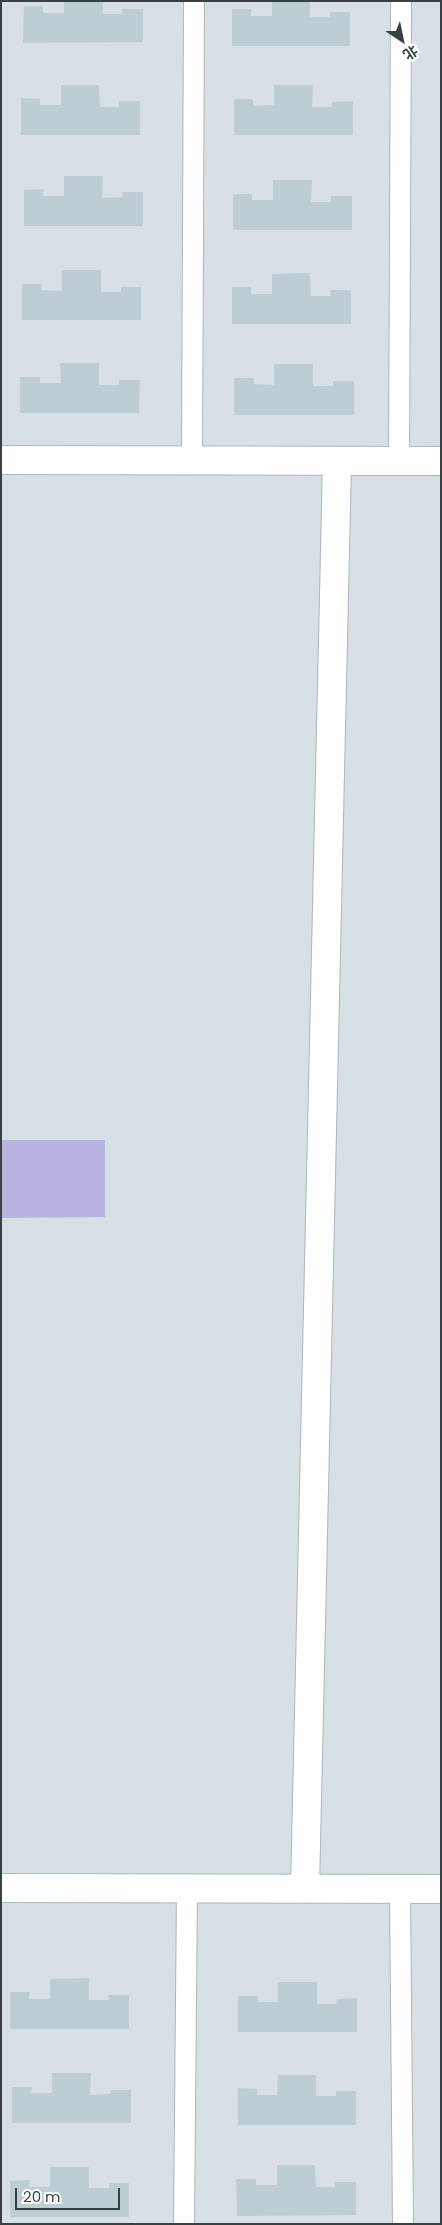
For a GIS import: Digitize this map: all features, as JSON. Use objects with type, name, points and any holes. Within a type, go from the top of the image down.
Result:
[{"type":"street","points":[[1,460],[441,461]]},
{"type":"street","points":[[305,1889],[337,461]]},
{"type":"street","points":[[1,1888],[441,1889]]},
{"type":"lane","points":[[192,460],[194,1]]},
{"type":"lane","points":[[399,461],[401,1]]},
{"type":"lane","points":[[184,2224],[187,1889]]},
{"type":"lane","points":[[400,1889],[403,2224]]},
{"type":"shaded area","points":[[1,1],[441,1],[441,2224],[1,2224]]},
{"type":"shaded area","points":[[1,1140],[105,1140],[105,1217],[1,1218]]},
{"type":"building","points":[[64,1],[103,1],[103,14],[122,14],[122,9],[143,9],[143,42],[23,43],[24,6],[43,6],[43,13],[64,13]]},
{"type":"building","points":[[272,1],[310,1],[310,17],[330,17],[330,12],[350,12],[350,46],[232,46],[232,9],[251,9],[251,16],[272,16]]},
{"type":"building","points":[[61,85],[99,85],[100,107],[119,107],[119,101],[140,101],[140,135],[21,135],[21,98],[40,99],[40,105],[61,105]]},
{"type":"building","points":[[274,85],[313,85],[312,107],[332,107],[332,102],[353,101],[353,135],[234,135],[234,99],[253,99],[253,106],[274,105]]},
{"type":"building","points":[[64,176],[103,176],[102,198],[122,197],[123,192],[143,192],[143,226],[24,226],[24,190],[44,189],[43,196],[64,196]]},
{"type":"building","points":[[273,180],[312,180],[311,202],[331,202],[331,196],[352,196],[352,230],[233,230],[233,194],[252,194],[252,200],[273,200]]},
{"type":"building","points":[[62,270],[101,270],[101,292],[121,292],[121,287],[141,287],[141,320],[22,320],[22,284],[42,284],[41,290],[62,291]]},
{"type":"building","points":[[310,273],[311,296],[331,296],[330,290],[351,290],[351,324],[232,324],[232,287],[251,287],[251,294],[272,294],[272,274]]},
{"type":"building","points":[[60,363],[99,363],[99,385],[119,385],[119,380],[140,380],[139,413],[20,413],[20,377],[40,377],[40,383],[61,383]]},
{"type":"building","points":[[274,364],[313,364],[313,386],[333,386],[333,381],[354,381],[354,415],[234,415],[234,378],[254,378],[254,384],[274,385]]},
{"type":"building","points":[[89,1978],[89,2000],[109,2000],[108,1995],[129,1995],[129,2029],[10,2029],[10,1992],[30,1992],[29,1999],[50,1999],[50,1979]]},
{"type":"building","points":[[278,1982],[317,1982],[317,2004],[336,2004],[337,1999],[357,1998],[357,2032],[238,2032],[238,1996],[258,1996],[258,2002],[278,2002]]},
{"type":"building","points":[[52,2073],[91,2073],[90,2095],[110,2094],[111,2090],[131,2090],[131,2123],[12,2123],[12,2087],[32,2087],[31,2093],[52,2093]]},
{"type":"building","points":[[278,2075],[316,2075],[316,2096],[336,2096],[336,2091],[356,2091],[356,2125],[238,2125],[238,2088],[257,2089],[257,2095],[277,2095]]},
{"type":"building","points":[[277,2165],[315,2165],[316,2187],[335,2187],[335,2182],[356,2182],[356,2215],[237,2216],[236,2179],[256,2179],[256,2185],[277,2185]]},
{"type":"building","points":[[50,2167],[89,2167],[89,2188],[109,2188],[109,2183],[129,2183],[129,2217],[10,2217],[10,2181],[30,2180],[29,2187],[50,2187]]}]
